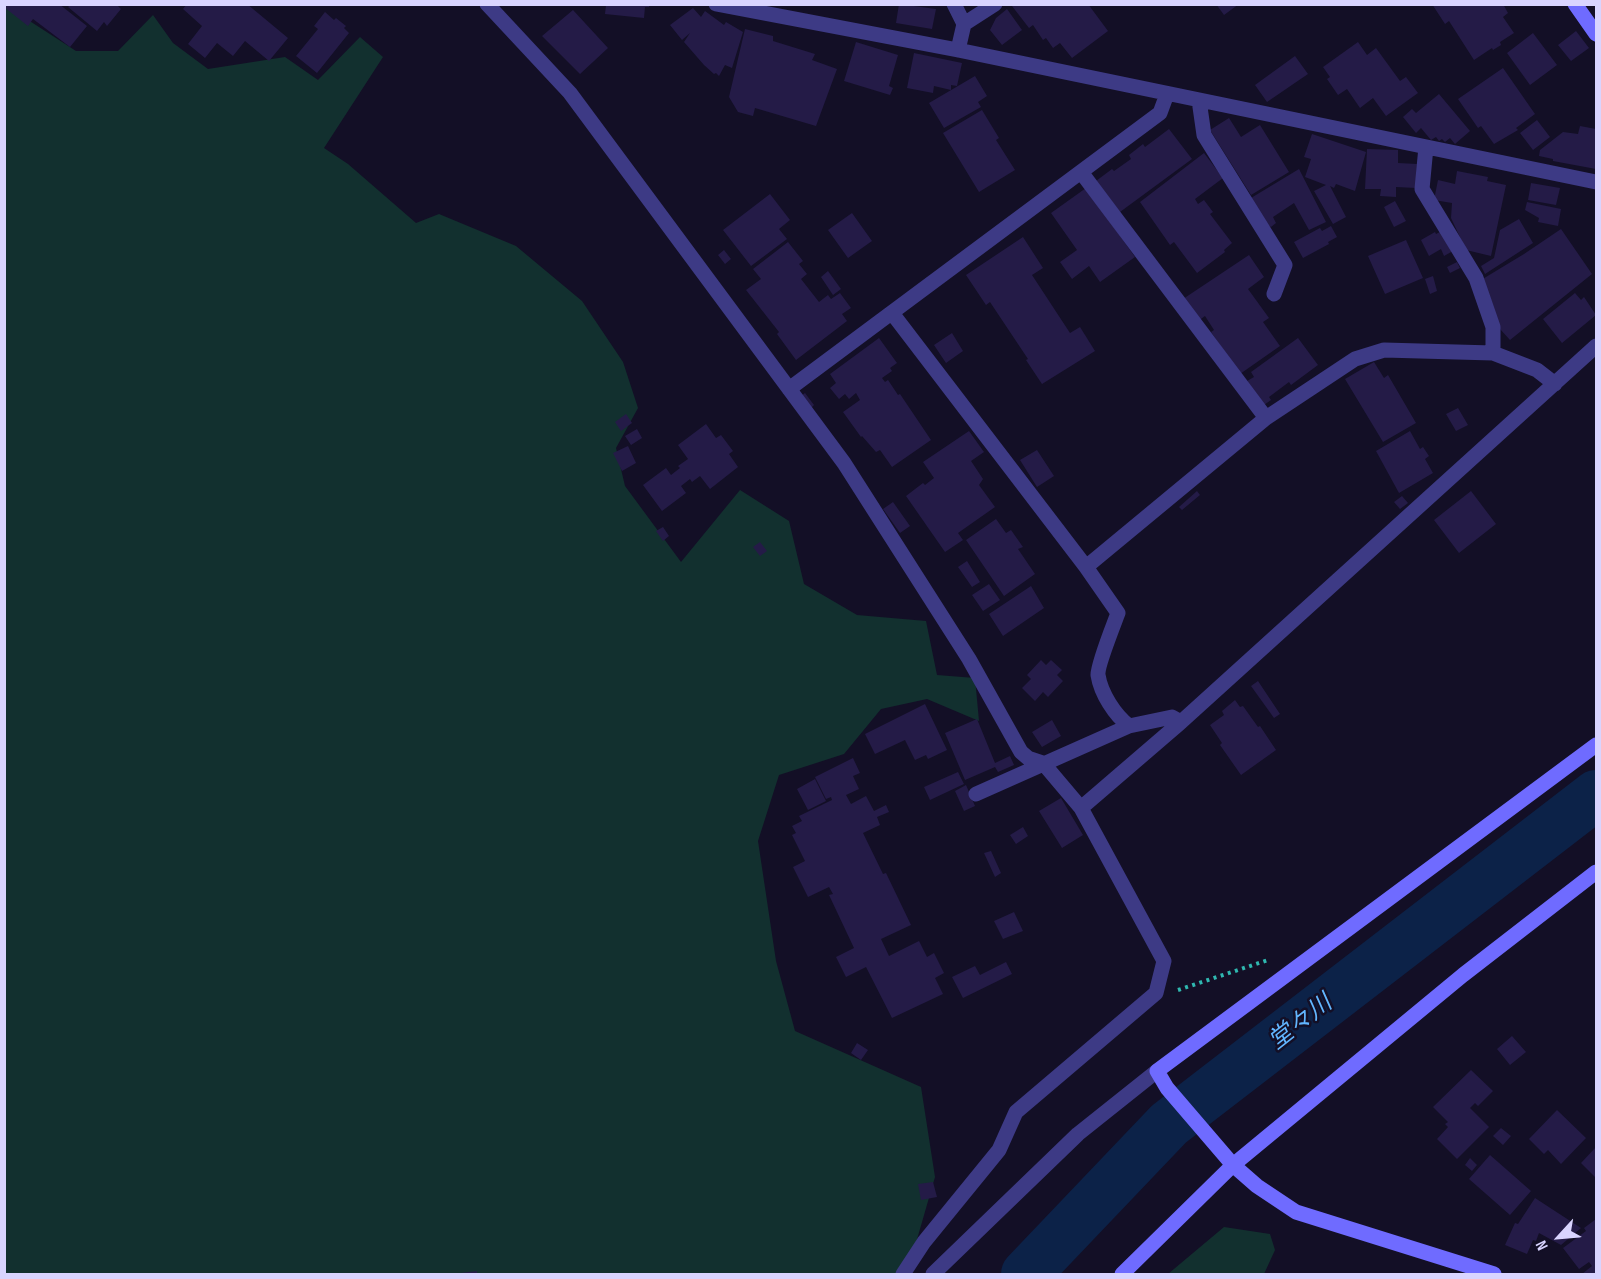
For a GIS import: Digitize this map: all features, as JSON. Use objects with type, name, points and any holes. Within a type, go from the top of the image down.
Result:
[{"type":"street","points":[[487,4],[570,93],[844,463],[969,658],[1021,752],[1028,758],[1043,764],[1081,808],[1164,961],[1156,993],[1016,1112],[999,1150],[924,1242],[903,1275]]},
{"type":"street","points":[[716,4],[958,50],[1596,182]]},
{"type":"street","points":[[954,4],[964,24],[958,50]]},
{"type":"street","points":[[964,24],[995,4]]},
{"type":"street","points":[[1575,4],[1596,34]]},
{"type":"street","points":[[789,389],[1160,113],[1167,94]]},
{"type":"street","points":[[1199,100],[1204,135],[1286,265],[1274,294]]},
{"type":"street","points":[[1426,147],[1422,189],[1476,278],[1493,327],[1493,353]]},
{"type":"street","points":[[1081,172],[1266,418]]},
{"type":"street","points":[[892,313],[1086,567],[1118,613],[1097,673],[1118,717],[1129,726]]},
{"type":"street","points":[[1081,808],[1180,722],[1596,346]]},
{"type":"street","points":[[1086,567],[1266,418],[1355,359],[1384,350],[1493,353],[1537,370],[1555,384]]},
{"type":"street","points":[[976,794],[1129,726],[1172,717],[1180,722]]},
{"type":"street","points":[[933,1275],[1078,1134],[1157,1071],[1596,745]]},
{"type":"street","points":[[1122,1275],[1233,1165],[1464,975],[1596,872]]},
{"type":"street","points":[[1157,1071],[1167,1088],[1233,1165],[1257,1186],[1296,1212],[1494,1275]]},
{"type":"path","points":[[1156,993],[1170,993],[1284,955],[1300,966]]},
{"type":"green space","points":[[5,5],[76,51],[118,51],[153,15],[173,43],[208,69],[285,57],[318,80],[360,37],[383,57],[324,148],[348,164],[416,223],[439,214],[516,246],[582,301],[623,362],[638,408],[616,448],[625,486],[681,562],[740,490],[789,521],[804,584],[857,615],[926,621],[937,675],[975,678],[979,721],[927,699],[881,709],[844,754],[779,775],[758,841],[776,961],[795,1031],[921,1087],[935,1177],[907,1274],[5,1274]]},
{"type":"green space","points":[[1224,1227],[1270,1234],[1275,1250],[1264,1274],[1168,1274]]},
{"type":"building","points":[[4,4],[59,4],[87,26],[70,47],[33,19],[28,26],[4,7]]},
{"type":"building","points":[[71,4],[116,4],[121,9],[107,26],[104,22],[97,31],[68,7]]},
{"type":"building","points":[[187,4],[247,4],[288,38],[269,61],[245,41],[233,56],[217,43],[205,58],[188,44],[202,26],[183,9]]},
{"type":"building","points":[[899,4],[936,9],[932,29],[896,23]]},
{"type":"building","points":[[1014,4],[1088,4],[1108,31],[1072,58],[1060,43],[1053,48],[1046,38],[1043,40],[1033,25],[1029,28],[1012,6]]},
{"type":"building","points":[[1216,4],[1239,4],[1224,15]]},
{"type":"building","points":[[1432,4],[1503,4],[1508,13],[1503,17],[1514,33],[1500,42],[1501,45],[1474,60],[1449,21],[1445,24]]},
{"type":"building","points":[[606,5],[649,5],[649,7],[645,7],[644,18],[605,14]]},
{"type":"building","points":[[693,8],[701,17],[705,11],[724,25],[726,22],[743,32],[732,68],[725,65],[719,76],[704,65],[684,42],[690,33],[682,40],[670,25]]},
{"type":"building","points":[[1007,9],[1022,30],[1002,45],[990,30],[996,18]]},
{"type":"building","points":[[573,10],[608,48],[580,74],[542,36]]},
{"type":"building","points":[[325,12],[346,26],[344,28],[349,33],[317,73],[296,56],[318,29],[314,26]]},
{"type":"building","points":[[745,29],[773,36],[773,41],[815,54],[812,60],[837,69],[816,126],[755,108],[753,116],[738,112],[729,97]]},
{"type":"building","points":[[1576,31],[1589,48],[1571,61],[1558,45]]},
{"type":"building","points":[[1533,33],[1557,65],[1530,85],[1507,53]]},
{"type":"building","points":[[856,42],[898,55],[889,86],[893,88],[890,95],[844,81]]},
{"type":"building","points":[[1358,42],[1367,55],[1376,48],[1400,81],[1406,77],[1418,93],[1386,116],[1373,98],[1360,108],[1347,89],[1338,95],[1327,79],[1330,77],[1323,67]]},
{"type":"building","points":[[914,53],[962,63],[957,86],[951,85],[951,90],[934,86],[933,93],[907,88]]},
{"type":"building","points":[[1295,56],[1308,74],[1267,102],[1255,85]]},
{"type":"building","points":[[1503,68],[1535,114],[1516,128],[1518,130],[1494,144],[1481,126],[1478,128],[1458,99]]},
{"type":"building","points":[[975,76],[987,96],[978,102],[981,107],[944,128],[929,103]]},
{"type":"building","points":[[1439,94],[1470,131],[1455,144],[1450,138],[1445,142],[1442,139],[1439,141],[1436,137],[1431,140],[1421,128],[1416,133],[1403,117],[1412,109],[1416,113]]},
{"type":"building","points":[[982,110],[999,138],[996,140],[1015,170],[979,192],[943,133]]},
{"type":"building","points":[[1229,118],[1241,137],[1260,125],[1289,172],[1251,195],[1210,130]]},
{"type":"building","points":[[1537,120],[1550,137],[1533,150],[1520,133]]},
{"type":"building","points":[[1580,126],[1596,129],[1596,169],[1539,156],[1540,150],[1563,132],[1578,134]]},
{"type":"building","points":[[1169,129],[1192,159],[1120,212],[1096,181],[1131,159],[1129,155],[1143,144],[1145,147]]},
{"type":"building","points":[[1312,134],[1366,152],[1355,191],[1336,184],[1334,188],[1330,186],[1346,217],[1333,224],[1314,191],[1326,185],[1305,177],[1311,159],[1304,157]]},
{"type":"building","points":[[1367,149],[1398,150],[1398,163],[1417,164],[1416,188],[1396,187],[1396,197],[1380,196],[1381,189],[1365,189]]},
{"type":"building","points":[[1204,153],[1223,178],[1195,199],[1198,204],[1204,200],[1213,212],[1210,214],[1232,243],[1224,250],[1225,252],[1197,273],[1174,242],[1170,245],[1140,202]]},
{"type":"building","points":[[1299,169],[1326,222],[1309,230],[1294,203],[1273,217],[1276,223],[1271,227],[1267,225],[1251,198]]},
{"type":"building","points":[[1457,171],[1488,177],[1487,181],[1506,185],[1491,256],[1466,250],[1451,218],[1452,203],[1434,200],[1438,180],[1455,184]]},
{"type":"building","points":[[1531,183],[1560,188],[1556,205],[1528,200]]},
{"type":"building","points":[[1086,188],[1135,257],[1100,282],[1089,266],[1072,279],[1060,262],[1077,250],[1051,213]]},
{"type":"building","points":[[770,194],[790,220],[779,229],[787,239],[751,266],[723,230]]},
{"type":"building","points":[[1395,201],[1406,221],[1394,227],[1384,207]]},
{"type":"building","points":[[1527,202],[1561,209],[1558,226],[1538,222],[1539,218],[1525,210]]},
{"type":"building","points":[[852,213],[872,241],[848,258],[828,230]]},
{"type":"building","points":[[1519,219],[1533,243],[1485,274],[1481,266],[1494,258],[1500,230]]},
{"type":"building","points":[[1331,226],[1337,237],[1303,258],[1294,242],[1320,228],[1322,231]]},
{"type":"building","points":[[1561,229],[1592,274],[1510,340],[1500,329],[1481,280]]},
{"type":"building","points":[[1442,231],[1453,251],[1444,256],[1441,249],[1429,256],[1421,240],[1435,232],[1436,234]]},
{"type":"building","points":[[1023,237],[1043,268],[1032,275],[1070,333],[1080,327],[1095,351],[1042,384],[990,302],[986,305],[966,275]]},
{"type":"building","points":[[1406,240],[1423,278],[1385,294],[1368,256]]},
{"type":"building","points":[[788,242],[803,261],[799,264],[807,274],[801,279],[819,302],[828,295],[831,299],[840,293],[851,308],[842,314],[847,321],[796,360],[777,334],[779,332],[746,290],[761,279],[753,269]]},
{"type":"building","points":[[724,250],[731,259],[725,264],[718,255]]},
{"type":"building","points":[[1249,255],[1264,277],[1248,289],[1269,318],[1263,322],[1280,346],[1240,374],[1211,332],[1214,330],[1205,316],[1198,321],[1183,299]]},
{"type":"building","points":[[1457,262],[1460,268],[1450,273],[1447,267]]},
{"type":"building","points":[[828,271],[841,289],[833,295],[821,277]]},
{"type":"building","points":[[1433,276],[1437,291],[1430,294],[1425,279]]},
{"type":"building","points":[[1575,293],[1581,300],[1584,297],[1596,315],[1562,343],[1543,319]]},
{"type":"building","points":[[952,333],[963,351],[946,363],[934,345]]},
{"type":"building","points":[[879,338],[897,363],[890,368],[892,371],[882,378],[885,382],[888,380],[898,395],[900,394],[931,440],[892,467],[880,450],[876,452],[861,437],[843,412],[860,400],[856,393],[849,399],[845,394],[839,399],[830,388],[836,383],[830,374]]},
{"type":"building","points":[[1298,338],[1318,365],[1291,385],[1289,382],[1269,397],[1271,400],[1264,405],[1247,381],[1254,377],[1251,372]]},
{"type":"building","points":[[1374,362],[1384,378],[1388,375],[1416,423],[1383,442],[1345,379]]},
{"type":"building","points":[[805,393],[814,405],[810,409],[801,396]]},
{"type":"building","points":[[1458,408],[1468,425],[1456,431],[1446,414]]},
{"type":"building","points":[[626,414],[632,423],[621,431],[615,422]]},
{"type":"building","points":[[706,424],[716,438],[721,435],[733,451],[729,454],[738,467],[710,489],[700,476],[692,482],[690,479],[681,486],[686,493],[662,511],[643,485],[666,468],[671,475],[680,468],[678,466],[688,459],[678,445]]},
{"type":"building","points":[[637,429],[642,438],[631,445],[625,436]]},
{"type":"building","points":[[969,431],[984,452],[971,461],[983,479],[979,485],[995,507],[958,533],[963,540],[945,552],[906,496],[934,478],[923,462]]},
{"type":"building","points":[[1410,431],[1420,449],[1423,447],[1429,456],[1425,459],[1433,473],[1399,493],[1376,451]]},
{"type":"building","points":[[628,446],[636,463],[622,471],[613,453]]},
{"type":"building","points":[[1037,450],[1054,476],[1037,487],[1020,460]]},
{"type":"building","points":[[1197,491],[1200,495],[1182,510],[1179,507]]},
{"type":"building","points":[[1471,491],[1496,524],[1459,553],[1434,520]]},
{"type":"building","points":[[1402,496],[1408,503],[1400,509],[1394,502]]},
{"type":"building","points":[[893,502],[910,526],[900,533],[883,509]]},
{"type":"building","points":[[996,519],[1006,533],[1011,530],[1023,547],[1018,549],[1035,574],[1004,596],[966,540]]},
{"type":"building","points":[[663,527],[669,536],[663,541],[656,531]]},
{"type":"building","points":[[760,542],[767,551],[760,556],[753,547]]},
{"type":"building","points":[[967,561],[980,582],[972,587],[958,567]]},
{"type":"building","points":[[989,584],[1000,600],[983,611],[972,595]]},
{"type":"building","points":[[1031,586],[1044,608],[1003,636],[989,614]]},
{"type":"building","points":[[1041,660],[1046,665],[1051,660],[1062,670],[1057,675],[1063,681],[1048,697],[1043,692],[1035,701],[1022,688],[1031,679],[1027,675]]},
{"type":"building","points":[[1258,681],[1280,714],[1274,718],[1251,686]]},
{"type":"building","points":[[1235,700],[1240,707],[1243,706],[1258,727],[1260,726],[1276,750],[1241,775],[1220,745],[1222,743],[1210,725],[1224,715],[1222,711]]},
{"type":"building","points":[[925,704],[947,750],[928,759],[926,755],[915,760],[905,740],[875,754],[865,734]]},
{"type":"building","points":[[977,719],[995,763],[1010,756],[1014,765],[998,772],[995,767],[965,780],[945,733]]},
{"type":"building","points":[[1052,720],[1061,736],[1042,747],[1032,732]]},
{"type":"building","points":[[853,758],[860,773],[853,776],[859,789],[846,795],[851,804],[866,796],[874,811],[886,805],[889,812],[877,817],[880,825],[863,833],[883,874],[886,873],[911,925],[881,939],[889,956],[919,941],[927,957],[934,953],[944,973],[935,978],[943,994],[892,1018],[866,967],[846,977],[836,957],[854,948],[829,895],[833,894],[829,887],[808,897],[793,867],[805,861],[792,835],[796,833],[792,826],[802,821],[799,816],[832,800],[831,797],[826,799],[815,777]]},
{"type":"building","points":[[958,772],[964,784],[930,800],[924,787]]},
{"type":"building","points":[[815,779],[826,801],[808,810],[797,789]]},
{"type":"building","points":[[966,785],[975,806],[964,811],[955,791]]},
{"type":"building","points":[[1061,798],[1083,835],[1062,848],[1039,811]]},
{"type":"building","points":[[1023,827],[1028,836],[1016,844],[1010,835]]},
{"type":"building","points":[[991,851],[1001,873],[995,877],[984,853]]},
{"type":"building","points":[[1014,912],[1023,931],[1003,939],[994,921]]},
{"type":"building","points":[[1006,962],[1012,974],[963,998],[952,977],[975,966],[980,975]]},
{"type":"building","points":[[1512,1036],[1526,1052],[1510,1065],[1497,1049]]},
{"type":"building","points":[[857,1043],[868,1050],[861,1060],[851,1053]]},
{"type":"building","points":[[1471,1070],[1493,1091],[1478,1106],[1475,1103],[1470,1108],[1489,1127],[1457,1159],[1437,1139],[1448,1127],[1445,1124],[1448,1122],[1433,1107]]},
{"type":"building","points":[[1557,1110],[1586,1138],[1561,1164],[1548,1150],[1544,1154],[1529,1139]]},
{"type":"building","points":[[1501,1128],[1511,1136],[1503,1145],[1493,1136]]},
{"type":"building","points":[[1596,1147],[1596,1178],[1581,1163]]},
{"type":"building","points":[[1490,1155],[1531,1191],[1510,1215],[1469,1179]]},
{"type":"building","points":[[1470,1158],[1477,1165],[1472,1171],[1465,1165]]},
{"type":"building","points":[[933,1182],[937,1197],[921,1200],[918,1184]]},
{"type":"building","points":[[1535,1198],[1581,1228],[1561,1245],[1539,1233],[1527,1254],[1505,1245],[1515,1223],[1518,1224]]},
{"type":"building","points":[[1596,1219],[1596,1274],[1582,1274],[1592,1266],[1589,1262],[1579,1269],[1563,1248],[1586,1231],[1584,1228]]},
{"type":"building","points":[[477,1271],[477,1274],[461,1274],[461,1273]]},
{"type":"waterway","name":"堂々川","points":[[1026,1274],[1169,1124],[1596,795]]}]
